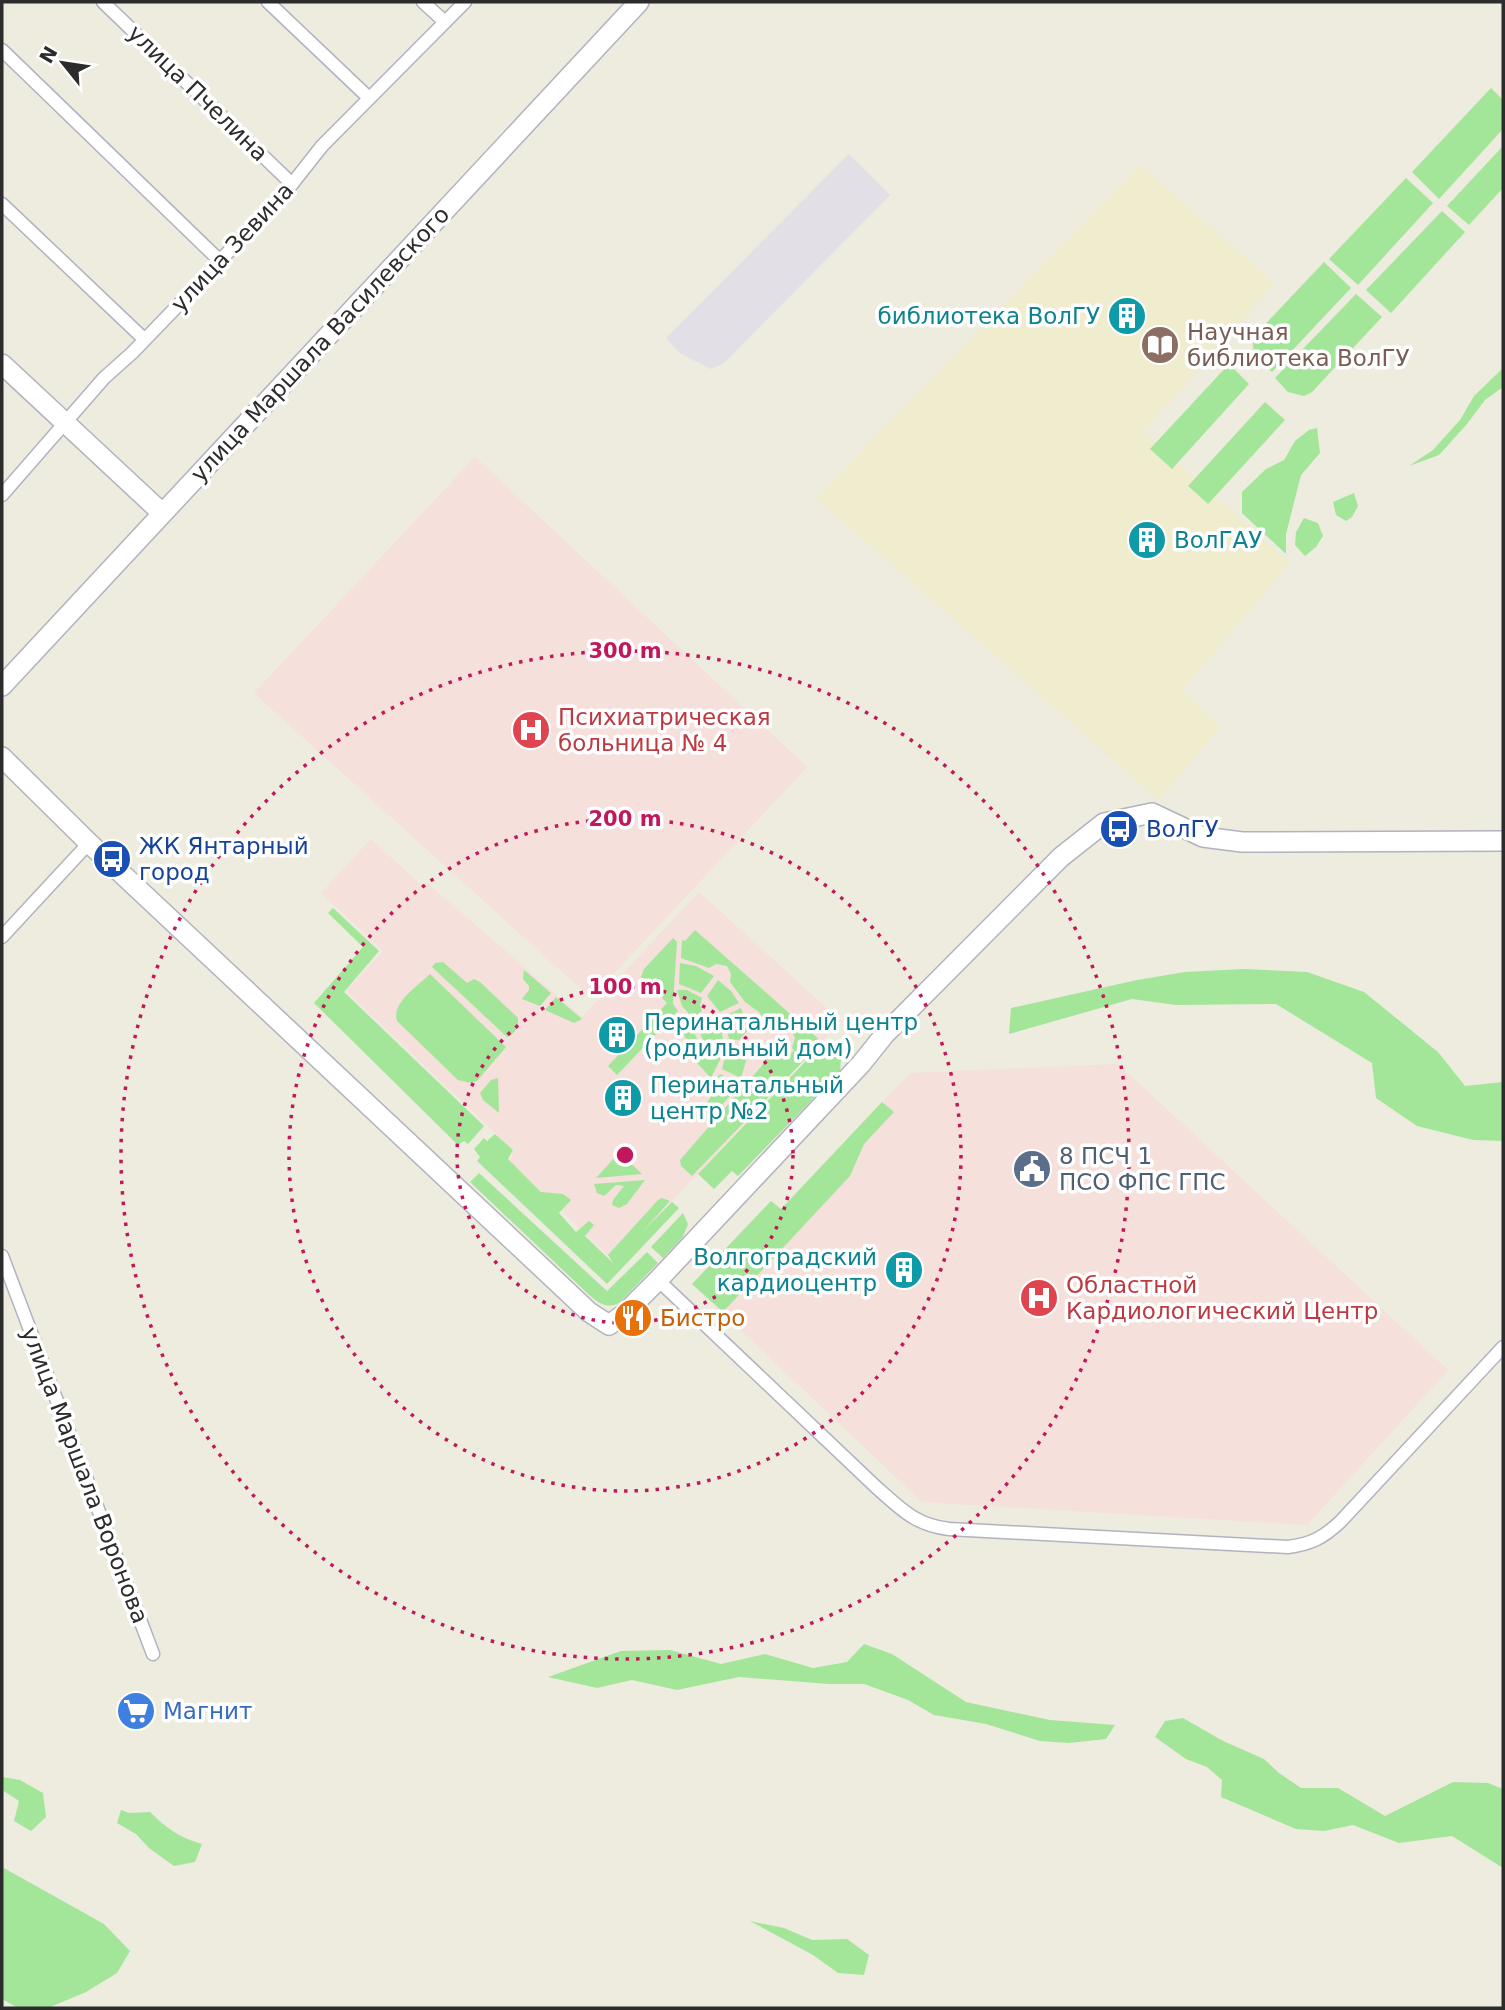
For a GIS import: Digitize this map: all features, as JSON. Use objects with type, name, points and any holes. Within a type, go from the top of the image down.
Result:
[{"type":"street","name":"улица Пчелина","points":[[103,2],[292,184]]},
{"type":"street","points":[[268,2],[369,98]]},
{"type":"street","points":[[424,2],[445,22]]},
{"type":"street","name":"улица Зевина","points":[[2,495],[104,377],[132,353],[292,184],[322,146],[465,2]]},
{"type":"street","name":"улица Маршала Василевского","points":[[2,686],[639,2]]},
{"type":"street","points":[[2,50],[219,260]]},
{"type":"street","points":[[2,204],[144,339]]},
{"type":"street","points":[[2,365],[162,513]]},
{"type":"street","points":[[2,757],[89,843],[596,1317],[609,1325],[658,1280],[861,1064],[885,1034],[1061,857],[1104,823],[1152,813],[1203,837],[1242,842],[1503,841]]},
{"type":"street","points":[[2,937],[89,843]]},
{"type":"street","name":"улица Маршала Воронова","points":[[2,1255],[153,1654]]},
{"type":"street","points":[[658,1280],[884,1494],[918,1522],[930,1527],[949,1529],[1308,1545],[1326,1535],[1340,1522],[1503,1347]]},
{"type":"shaded area","points":[[849,154],[890,195],[724,363],[711,369],[681,354],[666,338]]},
{"type":"shaded area","points":[[1140,165],[1275,283],[1143,432],[1290,563],[1182,690],[1220,727],[1159,800],[816,498]]},
{"type":"shaded area","name":"Психиатрическая больница № 4","points":[[475,457],[807,767],[591,998],[254,693]]},
{"type":"shaded area","points":[[371,839],[422,886],[427,883],[582,1017],[699,892],[841,1021],[615,1262],[510,1161],[514,1151],[346,991],[383,951],[321,893]]},
{"type":"shaded area","name":"Областной Кардиологический Центр","points":[[1118,1064],[1448,1370],[1307,1525],[922,1502],[692,1284],[771,1201],[781,1209],[910,1073]]},
{"type":"green space","points":[[1491,88],[1503,100],[1503,129],[1439,199],[1412,172]]},
{"type":"green space","points":[[1503,146],[1503,188],[1469,225],[1447,206]]},
{"type":"green space","points":[[1406,178],[1433,203],[1358,285],[1329,259]]},
{"type":"green space","points":[[1442,211],[1465,232],[1391,313],[1366,290]]},
{"type":"green space","points":[[1324,262],[1351,288],[1272,372],[1254,351],[1255,335]]},
{"type":"green space","points":[[1356,294],[1382,317],[1312,392],[1304,396],[1288,392],[1275,378]]},
{"type":"green space","points":[[1229,364],[1249,384],[1172,469],[1150,449]]},
{"type":"green space","points":[[1503,368],[1503,387],[1485,400],[1439,455],[1409,466],[1433,450],[1460,420],[1474,396]]},
{"type":"green space","points":[[1265,402],[1285,420],[1208,504],[1188,486]]},
{"type":"green space","points":[[1317,428],[1320,453],[1301,475],[1286,534],[1286,554],[1242,513],[1242,492],[1266,469],[1284,460],[1295,441],[1309,430]]},
{"type":"green space","points":[[1354,493],[1358,506],[1352,517],[1346,521],[1336,515],[1333,502]]},
{"type":"green space","points":[[1304,518],[1318,523],[1323,536],[1316,547],[1305,556],[1295,545],[1296,532]]},
{"type":"green space","points":[[333,908],[379,951],[344,992],[484,1126],[468,1144],[464,1141],[458,1145],[314,1003],[363,947],[328,913]]},
{"type":"green space","points":[[695,930],[822,1042],[692,1176],[681,1166],[680,1160],[759,1069],[768,1052],[777,1059],[786,1054],[789,1056],[794,1050],[792,1048],[795,1038],[792,1032],[789,1033],[782,1025],[774,1026],[769,1032],[760,1013],[745,1002],[730,982],[731,974],[727,966],[716,964],[709,968],[681,958],[682,940],[685,941]]},
{"type":"green space","points":[[673,938],[677,942],[673,1004],[678,1011],[617,1075],[608,1066],[667,1003],[641,977],[644,969]]},
{"type":"green space","points":[[443,962],[467,983],[474,979],[480,982],[518,1018],[518,1028],[507,1037],[432,967],[435,963]]},
{"type":"green space","points":[[680,963],[696,966],[714,976],[701,993],[679,984]]},
{"type":"green space","points":[[1244,969],[1307,972],[1364,992],[1438,1052],[1465,1086],[1503,1082],[1503,1141],[1473,1140],[1417,1126],[1376,1098],[1372,1063],[1276,1004],[1176,1005],[1132,999],[1009,1034],[1011,1008],[1137,980],[1185,972]]},
{"type":"green space","points":[[524,970],[551,993],[540,1006],[522,999],[529,990],[523,979]]},
{"type":"green space","points":[[430,974],[506,1047],[477,1081],[471,1083],[458,1080],[397,1021],[396,1014],[402,1001]]},
{"type":"green space","points":[[718,980],[731,991],[739,1003],[720,1012],[707,996]]},
{"type":"green space","points":[[677,990],[687,990],[702,998],[702,1011],[693,1018],[682,1006]]},
{"type":"green space","points":[[556,997],[582,1019],[574,1023],[545,1010]]},
{"type":"green space","points":[[741,1008],[748,1030],[739,1040],[729,1039],[723,1017]]},
{"type":"green space","points":[[680,1013],[691,1024],[697,1039],[686,1039],[682,1030],[671,1022]]},
{"type":"green space","points":[[705,1015],[718,1017],[723,1039],[703,1041],[696,1021]]},
{"type":"green space","points":[[823,1043],[841,1060],[840,1071],[738,1176],[732,1171],[714,1189],[698,1174]]},
{"type":"green space","points":[[702,1045],[723,1045],[721,1058],[711,1078],[697,1063]]},
{"type":"green space","points":[[728,1045],[739,1045],[748,1054],[741,1078],[722,1069]]},
{"type":"green space","points":[[720,1074],[738,1083],[709,1119],[704,1107],[718,1086],[714,1082]]},
{"type":"green space","points":[[498,1078],[499,1113],[483,1100],[480,1093],[491,1080]]},
{"type":"green space","points":[[882,1102],[894,1112],[864,1144],[850,1176],[723,1312],[692,1284],[771,1201],[781,1209]]},
{"type":"green space","points":[[495,1134],[513,1150],[508,1159],[541,1192],[563,1194],[571,1200],[559,1213],[576,1232],[589,1221],[594,1225],[585,1236],[613,1263],[608,1255],[658,1200],[662,1198],[670,1201],[643,1231],[672,1202],[679,1208],[607,1284],[477,1161],[480,1157],[474,1149],[484,1138],[487,1141]]},
{"type":"green space","points":[[617,1155],[625,1158],[642,1174],[596,1178]]},
{"type":"green space","points":[[479,1173],[607,1291],[647,1252],[658,1263],[619,1303],[609,1306],[601,1304],[470,1182]]},
{"type":"green space","points":[[645,1180],[627,1204],[619,1208],[612,1205],[613,1200],[624,1186],[616,1185],[604,1196],[597,1193],[594,1184]]},
{"type":"green space","points":[[683,1213],[688,1224],[683,1237],[663,1258],[651,1247]]},
{"type":"green space","points":[[864,1644],[892,1654],[966,1702],[1050,1720],[1115,1725],[1106,1739],[1069,1743],[1040,1741],[986,1724],[934,1715],[908,1700],[864,1684],[739,1677],[677,1690],[632,1680],[597,1688],[548,1677],[621,1651],[670,1650],[721,1664],[765,1654],[813,1668],[847,1662]]},
{"type":"green space","points":[[1183,1718],[1223,1741],[1264,1759],[1301,1788],[1338,1788],[1385,1816],[1453,1782],[1488,1783],[1503,1789],[1503,1868],[1452,1836],[1399,1843],[1353,1825],[1324,1831],[1296,1829],[1221,1797],[1222,1780],[1207,1767],[1186,1759],[1155,1737],[1165,1721]]},
{"type":"green space","points":[[2,1777],[20,1780],[43,1793],[46,1817],[31,1831],[14,1821],[19,1801],[2,1790]]},
{"type":"green space","points":[[121,1810],[129,1813],[150,1812],[174,1832],[202,1844],[195,1862],[174,1866],[149,1848],[136,1834],[117,1823]]},
{"type":"green space","points":[[2,1867],[104,1924],[130,1951],[117,1973],[86,1992],[48,2008],[18,2008],[2,1999]]},
{"type":"green space","points":[[750,1921],[784,1928],[812,1940],[847,1939],[869,1955],[864,1975],[838,1973],[813,1955]]},
{"type":"place","name":"библиотека ВолГУ","points":[[1127,316]]},
{"type":"place","name":"Научная библиотека ВолГУ","points":[[1160,345]]},
{"type":"place","name":"ВолГАУ","points":[[1147,540]]},
{"type":"place","name":"Психиатрическая больница № 4","points":[[531,730]]},
{"type":"place","name":"ВолГУ","points":[[1119,829]]},
{"type":"place","name":"ЖК Янтарный город","points":[[112,859]]},
{"type":"place","name":"Перинатальный центр (родильный дом)","points":[[617,1035]]},
{"type":"place","name":"Перинатальный центр №2","points":[[623,1098]]},
{"type":"place","name":"8 ПСЧ 1 ПСО ФПС ГПС","points":[[1032,1169]]},
{"type":"place","name":"Волгоградский кардиоцентр","points":[[904,1270]]},
{"type":"place","name":"Областной Кардиологический Центр","points":[[1039,1298]]},
{"type":"place","name":"Бистро","points":[[633,1318]]},
{"type":"place","name":"Магнит","points":[[136,1711]]}]
